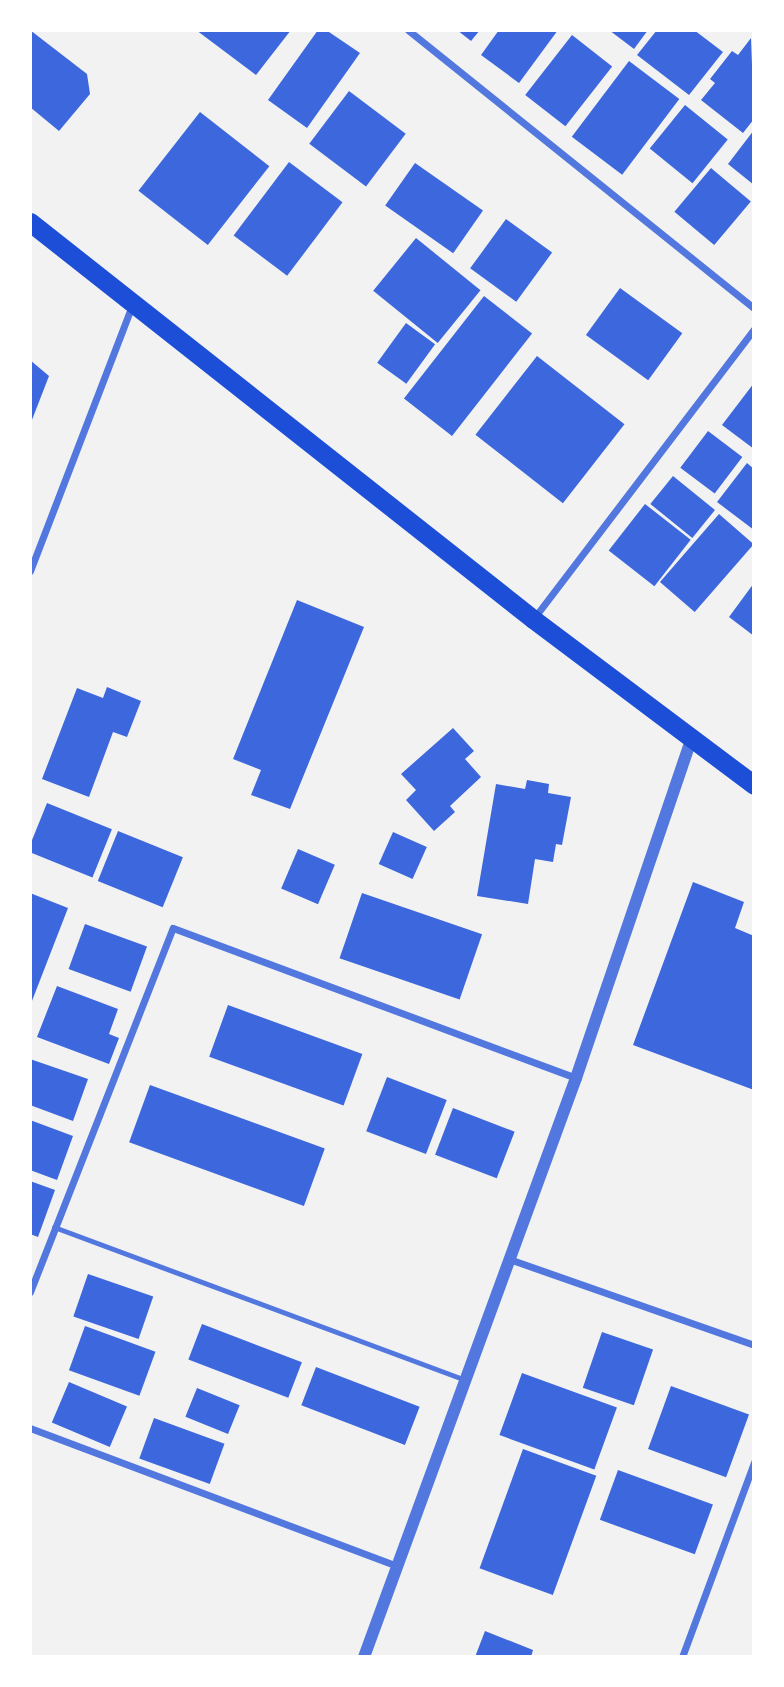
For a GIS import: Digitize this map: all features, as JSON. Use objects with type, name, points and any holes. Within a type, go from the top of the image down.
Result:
[{"type":"highway","points":[[30,222],[533,619],[754,785]]},
{"type":"street","points":[[408,30],[754,308]]},
{"type":"street","points":[[30,571],[133,301]]},
{"type":"street","points":[[533,619],[754,329]]},
{"type":"street","points":[[364,1657],[576,1078],[692,738]]},
{"type":"street","points":[[30,1292],[173,928],[576,1078]]},
{"type":"street","points":[[509,1259],[754,1345]]},
{"type":"street","points":[[30,1428],[398,1566]]},
{"type":"street","points":[[682,1657],[754,1462]]},
{"type":"lane","points":[[54,1227],[466,1380]]},
{"type":"building","points":[[30,30],[87,74],[90,94],[59,131],[30,107]]},
{"type":"building","points":[[196,30],[291,30],[256,75]]},
{"type":"building","points":[[318,30],[326,30],[360,53],[307,128],[268,100]]},
{"type":"building","points":[[457,30],[480,30],[471,41]]},
{"type":"building","points":[[499,30],[558,30],[519,83],[481,55]]},
{"type":"building","points":[[609,30],[648,30],[634,49]]},
{"type":"building","points":[[657,30],[694,30],[723,52],[689,95],[637,55]]},
{"type":"building","points":[[572,35],[612,66],[565,126],[525,95]]},
{"type":"building","points":[[751,38],[754,119],[743,133],[701,100],[715,83],[710,79],[732,51],[738,55]]},
{"type":"building","points":[[629,61],[679,99],[622,175],[572,137]]},
{"type":"building","points":[[349,91],[406,134],[366,186],[309,144]]},
{"type":"building","points":[[685,105],[728,140],[693,183],[650,149]]},
{"type":"building","points":[[200,112],[269,166],[208,245],[138,191]]},
{"type":"building","points":[[754,130],[754,185],[728,164]]},
{"type":"building","points":[[289,162],[343,202],[287,276],[234,235]]},
{"type":"building","points":[[415,163],[483,211],[453,253],[385,206]]},
{"type":"building","points":[[711,168],[751,201],[714,245],[674,212]]},
{"type":"building","points":[[506,219],[552,253],[516,302],[470,268]]},
{"type":"building","points":[[416,238],[481,290],[438,343],[373,291]]},
{"type":"building","points":[[620,288],[682,333],[648,380],[586,335]]},
{"type":"building","points":[[484,296],[532,334],[452,436],[404,398]]},
{"type":"building","points":[[406,323],[435,344],[406,384],[377,363]]},
{"type":"building","points":[[537,356],[624,424],[563,503],[475,435]]},
{"type":"building","points":[[30,360],[49,376],[30,425]]},
{"type":"building","points":[[754,383],[754,449],[722,425]]},
{"type":"building","points":[[708,431],[742,457],[715,494],[680,468]]},
{"type":"building","points":[[747,463],[754,469],[754,530],[717,502]]},
{"type":"building","points":[[673,476],[715,510],[692,538],[650,504]]},
{"type":"building","points":[[645,504],[691,540],[654,586],[609,550]]},
{"type":"building","points":[[719,514],[754,544],[695,612],[660,582]]},
{"type":"building","points":[[754,583],[754,636],[729,617]]},
{"type":"building","points":[[297,600],[364,627],[290,809],[251,795],[261,770],[233,759]]},
{"type":"building","points":[[107,687],[141,701],[127,737],[113,732],[89,797],[42,779],[77,688],[103,698]]},
{"type":"building","points":[[453,728],[474,751],[465,759],[481,777],[450,806],[455,812],[434,831],[406,800],[416,790],[401,774]]},
{"type":"building","points":[[527,780],[549,784],[548,793],[571,797],[562,845],[556,844],[553,862],[535,859],[528,904],[477,896],[496,784],[525,789]]},
{"type":"building","points":[[47,803],[112,829],[92,877],[30,852],[30,845]]},
{"type":"building","points":[[118,831],[183,857],[163,907],[98,881]]},
{"type":"building","points":[[393,832],[427,847],[413,879],[379,864]]},
{"type":"building","points":[[298,849],[335,865],[318,904],[281,889]]},
{"type":"building","points":[[693,882],[744,902],[735,928],[754,936],[754,1090],[633,1045]]},
{"type":"building","points":[[30,893],[68,908],[30,1006]]},
{"type":"building","points":[[362,893],[482,934],[460,1000],[340,958]]},
{"type":"building","points":[[85,924],[147,947],[131,992],[69,969]]},
{"type":"building","points":[[57,986],[118,1009],[109,1034],[119,1038],[109,1064],[37,1037]]},
{"type":"building","points":[[228,1005],[362,1054],[344,1106],[209,1057]]},
{"type":"building","points":[[30,1059],[88,1079],[73,1121],[30,1105]]},
{"type":"building","points":[[387,1077],[447,1100],[426,1154],[366,1131]]},
{"type":"building","points":[[150,1085],[325,1149],[304,1206],[129,1142]]},
{"type":"building","points":[[453,1108],[515,1132],[497,1178],[435,1155]]},
{"type":"building","points":[[30,1120],[73,1136],[57,1180],[30,1170]]},
{"type":"building","points":[[30,1181],[55,1190],[38,1237],[30,1234]]},
{"type":"building","points":[[88,1274],[153,1296],[139,1339],[73,1317]]},
{"type":"building","points":[[202,1324],[302,1362],[288,1398],[188,1359]]},
{"type":"building","points":[[85,1326],[155,1352],[139,1396],[69,1370]]},
{"type":"building","points":[[602,1332],[653,1350],[634,1405],[583,1388]]},
{"type":"building","points":[[316,1367],[420,1407],[405,1445],[301,1405]]},
{"type":"building","points":[[522,1373],[617,1408],[594,1470],[499,1435]]},
{"type":"building","points":[[69,1382],[127,1407],[110,1447],[52,1423]]},
{"type":"building","points":[[671,1386],[749,1414],[726,1477],[648,1449]]},
{"type":"building","points":[[197,1388],[240,1405],[228,1434],[185,1417]]},
{"type":"building","points":[[154,1418],[224,1444],[210,1484],[139,1458]]},
{"type":"building","points":[[523,1449],[596,1476],[553,1595],[480,1568]]},
{"type":"building","points":[[618,1470],[713,1505],[695,1554],[600,1520]]},
{"type":"building","points":[[485,1631],[533,1650],[531,1657],[475,1657]]}]
